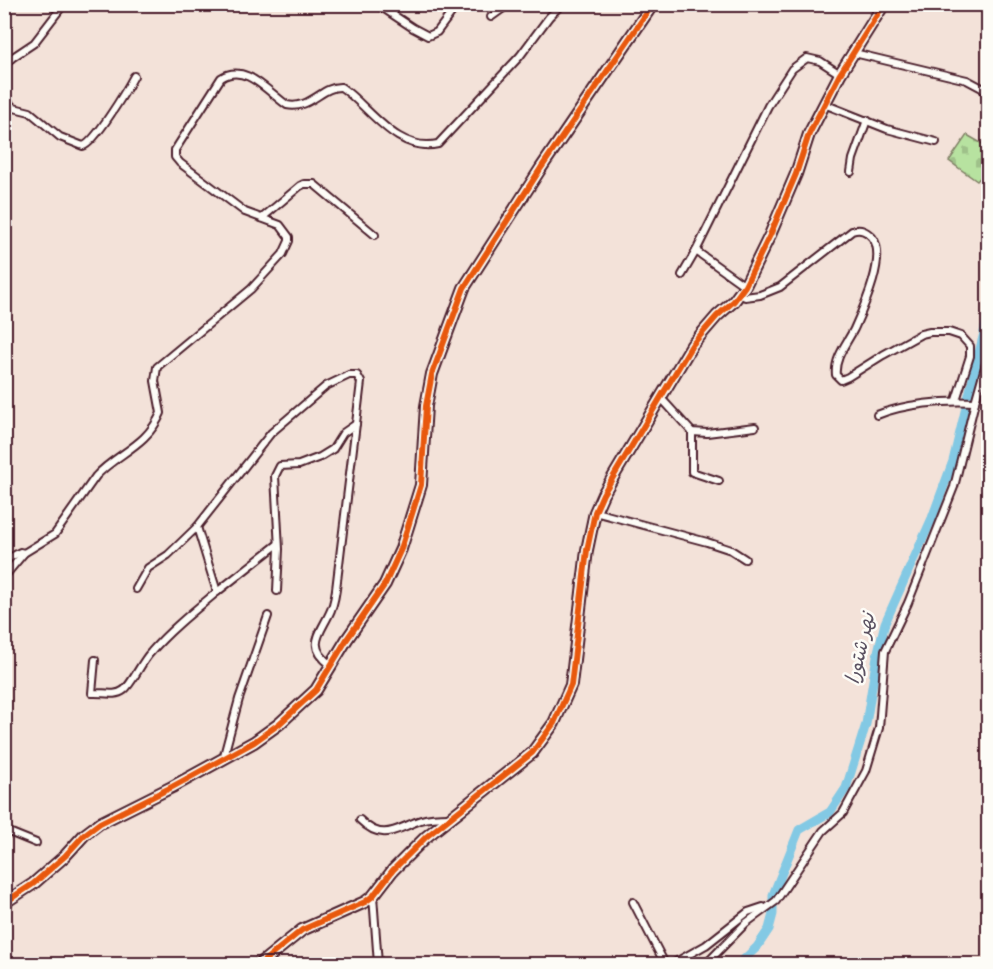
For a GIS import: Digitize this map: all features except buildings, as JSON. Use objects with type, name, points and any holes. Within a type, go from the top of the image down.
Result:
[{"type":"street","points":[[4,65],[34,44],[64,4]]},
{"type":"street","points":[[377,4],[428,36],[438,32],[458,4]]},
{"type":"street","points":[[491,17],[508,4]]},
{"type":"street","points":[[4,577],[24,553],[55,534],[96,476],[135,447],[156,422],[161,413],[155,381],[157,367],[251,289],[283,254],[289,241],[286,230],[280,225],[245,212],[180,164],[175,157],[175,150],[221,78],[232,73],[245,75],[291,106],[303,105],[332,88],[341,87],[394,134],[425,144],[438,144],[520,56],[549,17],[562,4]]},
{"type":"street","points":[[4,903],[33,884],[65,856],[84,835],[100,823],[254,742],[279,724],[311,695],[386,584],[401,549],[421,485],[426,406],[432,374],[464,288],[541,168],[653,4]]},
{"type":"street","points":[[260,964],[270,960],[290,938],[302,930],[365,902],[373,896],[409,853],[532,753],[547,734],[561,711],[571,685],[587,550],[595,512],[603,494],[692,345],[742,290],[770,235],[796,174],[809,134],[824,104],[840,74],[885,4]]},
{"type":"street","points":[[854,53],[967,80],[982,88],[988,96]]},
{"type":"street","points":[[682,276],[768,106],[792,69],[807,57],[820,61],[840,74]]},
{"type":"street","points":[[4,99],[14,108],[30,112],[60,137],[77,145],[87,145],[124,96],[134,76]]},
{"type":"street","points":[[824,104],[915,138],[936,142]]},
{"type":"street","points":[[851,172],[853,159],[867,120]]},
{"type":"street","points":[[262,219],[300,186],[311,183],[375,235]]},
{"type":"street","points":[[696,251],[742,290],[745,297],[774,290],[852,231],[857,229],[870,235],[878,246],[875,269],[863,307],[838,358],[836,375],[841,380],[921,334],[949,332],[961,336],[970,346],[960,464],[949,500],[908,603],[885,651],[879,728],[866,771],[843,813],[823,831],[776,901],[746,923],[706,964]]},
{"type":"street","points":[[966,401],[988,356]]},
{"type":"street","points":[[136,589],[148,568],[168,555],[197,527],[271,433],[327,386],[353,374],[360,377],[362,382],[334,600],[317,641],[319,653],[331,665]]},
{"type":"street","points":[[661,398],[692,432],[692,472],[719,482]]},
{"type":"street","points":[[877,415],[891,409],[966,401]]},
{"type":"street","points":[[277,591],[278,544],[275,476],[280,466],[299,465],[333,449],[343,433],[356,424]]},
{"type":"street","points":[[692,432],[707,433],[755,427]]},
{"type":"street","points":[[595,512],[707,542],[731,550],[745,559]]},
{"type":"street","points":[[197,527],[217,592]]},
{"type":"street","points":[[95,660],[92,693],[115,694],[125,690],[150,653],[187,616],[278,544]]},
{"type":"street","points":[[4,561],[20,552],[24,553]]},
{"type":"street","points":[[223,759],[238,699],[268,616]]},
{"type":"street","points":[[360,820],[373,830],[387,833],[424,819],[451,817]]},
{"type":"street","points":[[4,830],[36,843]]},
{"type":"street","points":[[373,896],[378,964]]},
{"type":"street","points":[[633,902],[665,964]]},
{"type":"street","points":[[672,964],[706,945],[748,912],[769,906]]},
{"type":"green space","points":[[967,135],[988,147],[988,169],[977,181],[949,161]]},
{"type":"waterway","name":"نهر شتورا","points":[[739,964],[757,947],[769,929],[773,914],[773,895],[799,830],[830,812],[846,788],[866,724],[885,623],[932,518],[953,461],[988,316]]},
{"type":"cycle path","points":[[4,903],[33,884],[65,856],[84,835],[100,823],[254,742],[279,724],[316,690],[347,639],[385,584],[401,549],[421,485],[426,406],[432,374],[464,288],[541,168],[653,4]]},
{"type":"cycle path","points":[[260,964],[302,930],[365,902],[373,896],[393,870],[426,837],[532,753],[554,723],[571,685],[587,550],[595,512],[603,494],[692,345],[717,316],[734,301],[745,286],[796,174],[809,134],[840,74],[884,4]]}]
